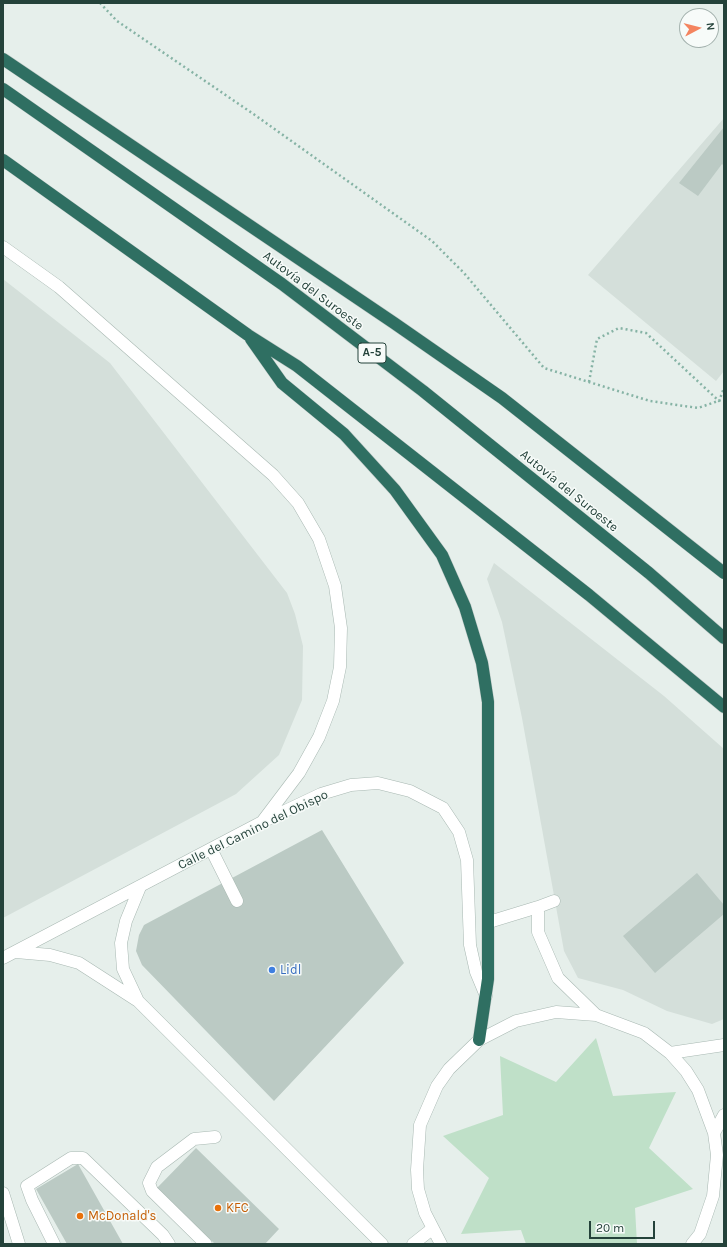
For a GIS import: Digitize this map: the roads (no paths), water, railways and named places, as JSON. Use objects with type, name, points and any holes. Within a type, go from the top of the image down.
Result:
[{"type":"highway","points":[[3,59],[394,323],[502,398],[724,573]]},
{"type":"highway","name":"Autovía del Suroeste","points":[[3,89],[282,284],[417,386],[649,573],[724,638]]},
{"type":"highway","points":[[3,160],[248,335],[316,380],[589,595],[724,707]]},
{"type":"highway","points":[[248,335],[282,383],[344,434],[395,490],[442,555],[465,607],[482,663],[488,702],[488,979],[479,1040]]},
{"type":"street","points":[[3,247],[59,287],[273,475],[298,503],[320,539],[335,586],[341,628],[340,667],[333,701],[319,737],[298,773],[262,822]]},
{"type":"street","name":"Calle del Camino del Obispo","points":[[3,958],[262,822],[321,794],[352,785],[378,783],[410,791],[443,808],[459,832],[467,860],[470,945],[476,972],[486,996]]},
{"type":"street","points":[[211,849],[237,901]]},
{"type":"street","points":[[138,1001],[123,969],[121,943],[126,921],[140,887]]},
{"type":"street","points":[[489,922],[554,901]]},
{"type":"street","points":[[538,907],[538,932],[558,978],[596,1015]]},
{"type":"street","points":[[16,952],[50,955],[79,962],[138,1001],[382,1244]]},
{"type":"street","points":[[441,1244],[425,1213],[418,1189],[417,1147],[420,1125],[437,1086],[449,1069],[479,1040],[516,1021],[556,1012],[596,1015],[644,1033],[670,1053],[686,1071],[698,1090],[714,1133],[717,1155],[713,1196],[700,1234],[692,1244]]},
{"type":"street","points":[[670,1053],[724,1045]]},
{"type":"street","points":[[714,1133],[724,1115]]},
{"type":"street","points":[[206,1244],[152,1191],[149,1183],[157,1168],[194,1139],[215,1137]]},
{"type":"street","points":[[54,1244],[32,1200],[27,1186],[71,1158],[84,1158],[163,1235],[169,1244]]},
{"type":"street","points":[[3,1193],[19,1244]]},
{"type":"street","points":[[413,1244],[432,1229]]},
{"type":"place","name":"Lidl","points":[[272,970]]},
{"type":"place","name":"KFC","points":[[218,1208]]},
{"type":"place","name":"McDonald's","points":[[80,1216]]}]
